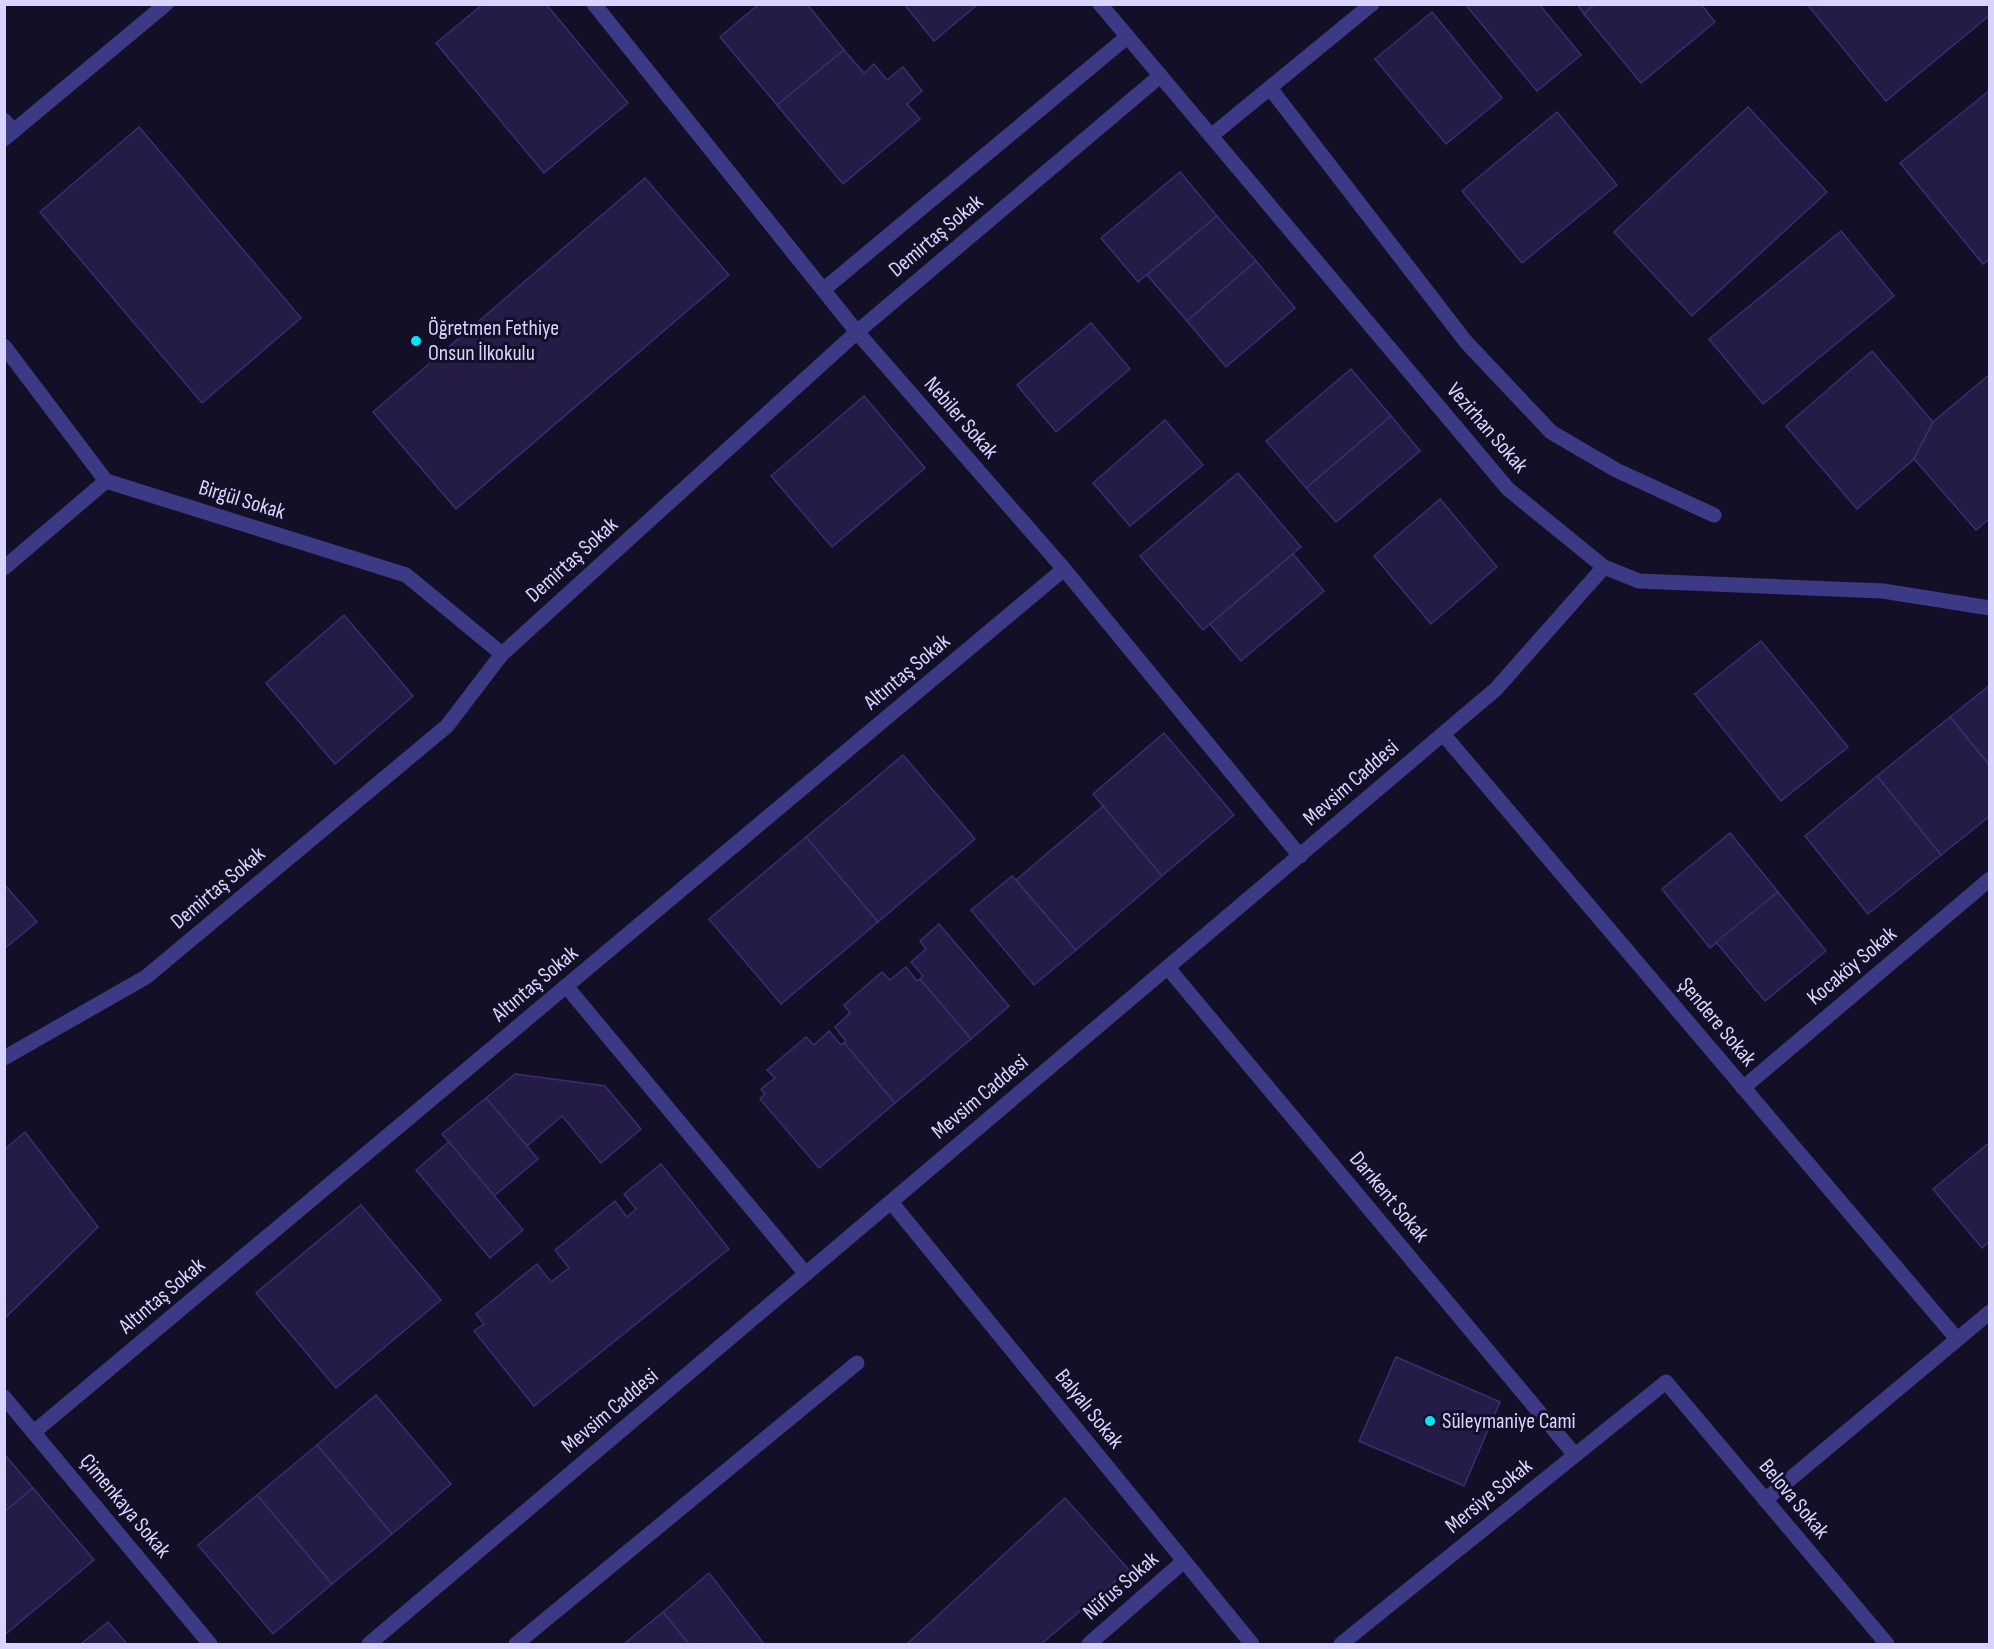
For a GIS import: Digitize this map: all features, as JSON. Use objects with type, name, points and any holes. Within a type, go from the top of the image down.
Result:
[{"type":"street","points":[[8,130],[166,4]]},
{"type":"street","name":"Nebiler Sokak","points":[[594,4],[857,332],[1064,569],[1300,856]]},
{"type":"street","name":"Vezirhan Sokak","points":[[1100,4],[1508,489],[1604,567],[1639,581],[1883,591],[1989,608]]},
{"type":"street","points":[[1211,136],[1372,4]]},
{"type":"street","points":[[823,290],[1127,37]]},
{"type":"street","name":"Demirtaş Sokak","points":[[4,1058],[146,977],[447,726],[502,654],[857,332],[1160,76]]},
{"type":"street","points":[[1270,88],[1466,342],[1551,432],[1616,470],[1714,515]]},
{"type":"street","points":[[4,346],[106,481],[4,568]]},
{"type":"street","name":"Birgül Sokak","points":[[106,481],[406,575],[502,654]]},
{"type":"street","name":"Mevsim Caddesi","points":[[369,1644],[1496,688],[1604,567]]},
{"type":"street","name":"Altıntaş Sokak","points":[[34,1432],[1064,569]]},
{"type":"street","name":"Şendere Sokak","points":[[1443,734],[1957,1339]]},
{"type":"street","name":"Kocaköy Sokak","points":[[1743,1088],[1989,879]]},
{"type":"street","name":"Darıkent Sokak","points":[[1168,968],[1575,1455]]},
{"type":"street","points":[[566,986],[806,1274]]},
{"type":"street","name":"Balyalı Sokak","points":[[891,1202],[1252,1644]]},
{"type":"street","points":[[1765,1500],[1989,1312]]},
{"type":"street","points":[[516,1644],[857,1363]]},
{"type":"street","name":"Mersiye Sokak","points":[[1341,1644],[1666,1382]]},
{"type":"street","name":"Belova Sokak","points":[[1666,1382],[1880,1642]]},
{"type":"street","name":"Çimenkaya Sokak","points":[[4,1397],[210,1644]]},
{"type":"street","name":"Nüfus Sokak","points":[[1089,1644],[1184,1562]]},
{"type":"building","points":[[483,4],[546,4],[628,103],[544,173],[436,43]]},
{"type":"building","points":[[759,4],[807,4],[844,50],[777,105],[720,37]]},
{"type":"building","points":[[904,4],[978,4],[934,41]]},
{"type":"building","points":[[1465,4],[1539,4],[1581,55],[1537,91]]},
{"type":"building","points":[[1577,4],[1595,4],[1584,14]]},
{"type":"building","points":[[1595,4],[1701,4],[1715,22],[1641,83],[1584,14]]},
{"type":"building","points":[[1807,4],[1990,4],[1990,15],[1886,101]]},
{"type":"building","points":[[1432,12],[1502,98],[1446,144],[1375,59]]},
{"type":"building","points":[[844,50],[864,73],[874,64],[887,80],[903,67],[922,91],[907,104],[920,119],[843,184],[777,105]]},
{"type":"building","points":[[1990,90],[1990,259],[1983,264],[1900,163]]},
{"type":"building","points":[[1748,107],[1827,192],[1692,316],[1614,232]]},
{"type":"building","points":[[1557,112],[1617,185],[1522,263],[1462,191]]},
{"type":"building","points":[[139,127],[301,318],[202,403],[40,212]]},
{"type":"building","points":[[1180,172],[1217,216],[1138,282],[1101,238]]},
{"type":"building","points":[[645,178],[729,275],[456,509],[373,412]]},
{"type":"building","points":[[1217,216],[1256,261],[1187,321],[1147,275]]},
{"type":"building","points":[[1841,231],[1894,296],[1763,404],[1709,339]]},
{"type":"building","points":[[1256,261],[1295,308],[1226,367],[1187,321]]},
{"type":"building","points":[[1091,323],[1130,369],[1056,432],[1017,385]]},
{"type":"building","points":[[1872,351],[1933,422],[1914,459],[1857,509],[1786,426]]},
{"type":"building","points":[[1351,369],[1391,416],[1306,488],[1266,441]]},
{"type":"building","points":[[1990,374],[1990,518],[1976,530],[1914,459],[1933,422]]},
{"type":"building","points":[[864,396],[925,468],[832,547],[771,476]]},
{"type":"building","points":[[1391,416],[1420,451],[1336,522],[1306,488]]},
{"type":"building","points":[[1165,420],[1203,465],[1130,526],[1093,483]]},
{"type":"building","points":[[1238,473],[1301,547],[1203,630],[1140,556]]},
{"type":"building","points":[[1440,499],[1497,567],[1431,624],[1374,556]]},
{"type":"building","points":[[1293,554],[1324,591],[1241,661],[1210,624]]},
{"type":"building","points":[[344,615],[413,696],[335,764],[266,683]]},
{"type":"building","points":[[1761,641],[1848,747],[1781,801],[1695,694]]},
{"type":"building","points":[[1990,685],[1990,766],[1950,717]]},
{"type":"building","points":[[1950,717],[1990,766],[1990,816],[1941,855],[1877,776]]},
{"type":"building","points":[[1164,733],[1234,815],[1162,876],[1093,794]]},
{"type":"building","points":[[903,755],[975,839],[878,922],[806,837]]},
{"type":"building","points":[[1877,776],[1941,855],[1868,914],[1805,836]]},
{"type":"building","points":[[1103,806],[1162,876],[1076,950],[1016,880]]},
{"type":"building","points":[[1730,833],[1778,892],[1710,948],[1662,889]]},
{"type":"building","points":[[806,837],[878,922],[781,1004],[709,919]]},
{"type":"building","points":[[1012,876],[1076,950],[1034,985],[971,910]]},
{"type":"building","points":[[4,884],[37,922],[4,949]]},
{"type":"building","points":[[1778,892],[1826,951],[1765,1001],[1716,942]]},
{"type":"building","points":[[939,924],[1009,1006],[971,1039],[920,979],[923,976],[911,962],[926,949],[920,941]]},
{"type":"building","points":[[906,967],[917,981],[920,979],[971,1039],[895,1103],[844,1043],[846,1041],[835,1027],[850,1013],[844,1005],[882,972],[890,980]]},
{"type":"building","points":[[829,1031],[841,1045],[844,1043],[895,1103],[819,1168],[760,1099],[765,1094],[761,1089],[775,1078],[767,1070],[806,1037],[814,1045]]},
{"type":"building","points":[[515,1074],[605,1086],[641,1129],[601,1163],[562,1116],[527,1146],[486,1098]]},
{"type":"building","points":[[486,1098],[538,1159],[494,1196],[442,1134]]},
{"type":"building","points":[[25,1132],[98,1227],[4,1319],[4,1150]]},
{"type":"building","points":[[449,1142],[523,1230],[490,1258],[416,1170]]},
{"type":"building","points":[[1990,1142],[1990,1241],[1982,1248],[1933,1189]]},
{"type":"building","points":[[661,1164],[729,1249],[534,1406],[474,1331],[484,1324],[476,1314],[537,1264],[551,1282],[569,1268],[555,1250],[615,1201],[627,1217],[636,1209],[624,1194]]},
{"type":"building","points":[[361,1205],[441,1300],[336,1388],[256,1293]]},
{"type":"building","name":"Süleymaniye Cami","points":[[1396,1357],[1500,1402],[1464,1486],[1359,1441]]},
{"type":"building","points":[[376,1395],[451,1484],[392,1534],[317,1445]]},
{"type":"building","points":[[317,1445],[392,1534],[332,1584],[257,1495]]},
{"type":"building","points":[[4,1454],[33,1488],[4,1512]]},
{"type":"building","points":[[33,1488],[94,1560],[7,1633],[4,1630],[4,1512]]},
{"type":"building","points":[[257,1495],[332,1584],[273,1634],[198,1545]]},
{"type":"building","points":[[1065,1498],[1129,1570],[1041,1644],[907,1644]]},
{"type":"building","points":[[709,1573],[764,1644],[689,1644],[663,1612]]},
{"type":"building","points":[[663,1612],[689,1644],[624,1644]]},
{"type":"building","points":[[108,1622],[127,1644],[81,1644]]},
{"type":"place","name":"Öğretmen Fethiye Onsun İlkokulu","points":[[416,341]]},
{"type":"place","name":"Süleymaniye Cami","points":[[1430,1421]]}]
